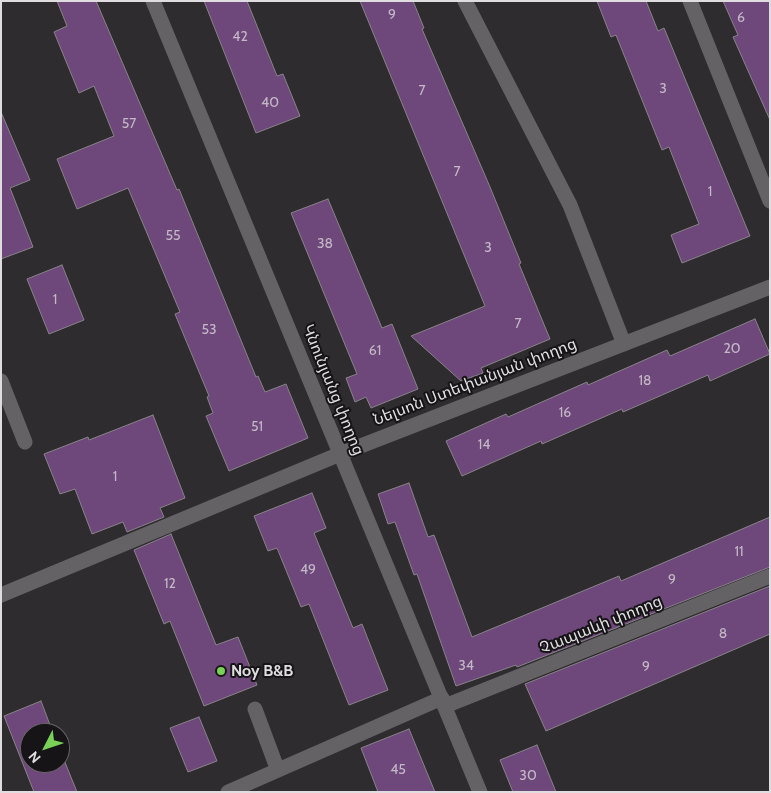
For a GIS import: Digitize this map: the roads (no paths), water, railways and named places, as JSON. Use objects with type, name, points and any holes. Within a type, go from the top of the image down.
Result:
[{"type":"street","name":"Կնունյանց փողոց","points":[[153,1],[480,792]]},
{"type":"street","points":[[465,1],[570,205],[624,344]]},
{"type":"street","points":[[690,1],[770,201]]},
{"type":"street","name":"Նելսոն Ստեփանյան փողոց","points":[[1,595],[340,454],[770,287]]},
{"type":"street","points":[[1,381],[26,442]]},
{"type":"street","name":"Չապաևի փողոց","points":[[228,792],[277,768],[770,576]]},
{"type":"street","points":[[255,709],[277,768]]},
{"type":"place","name":"Noy B&B","points":[[221,671]]}]
